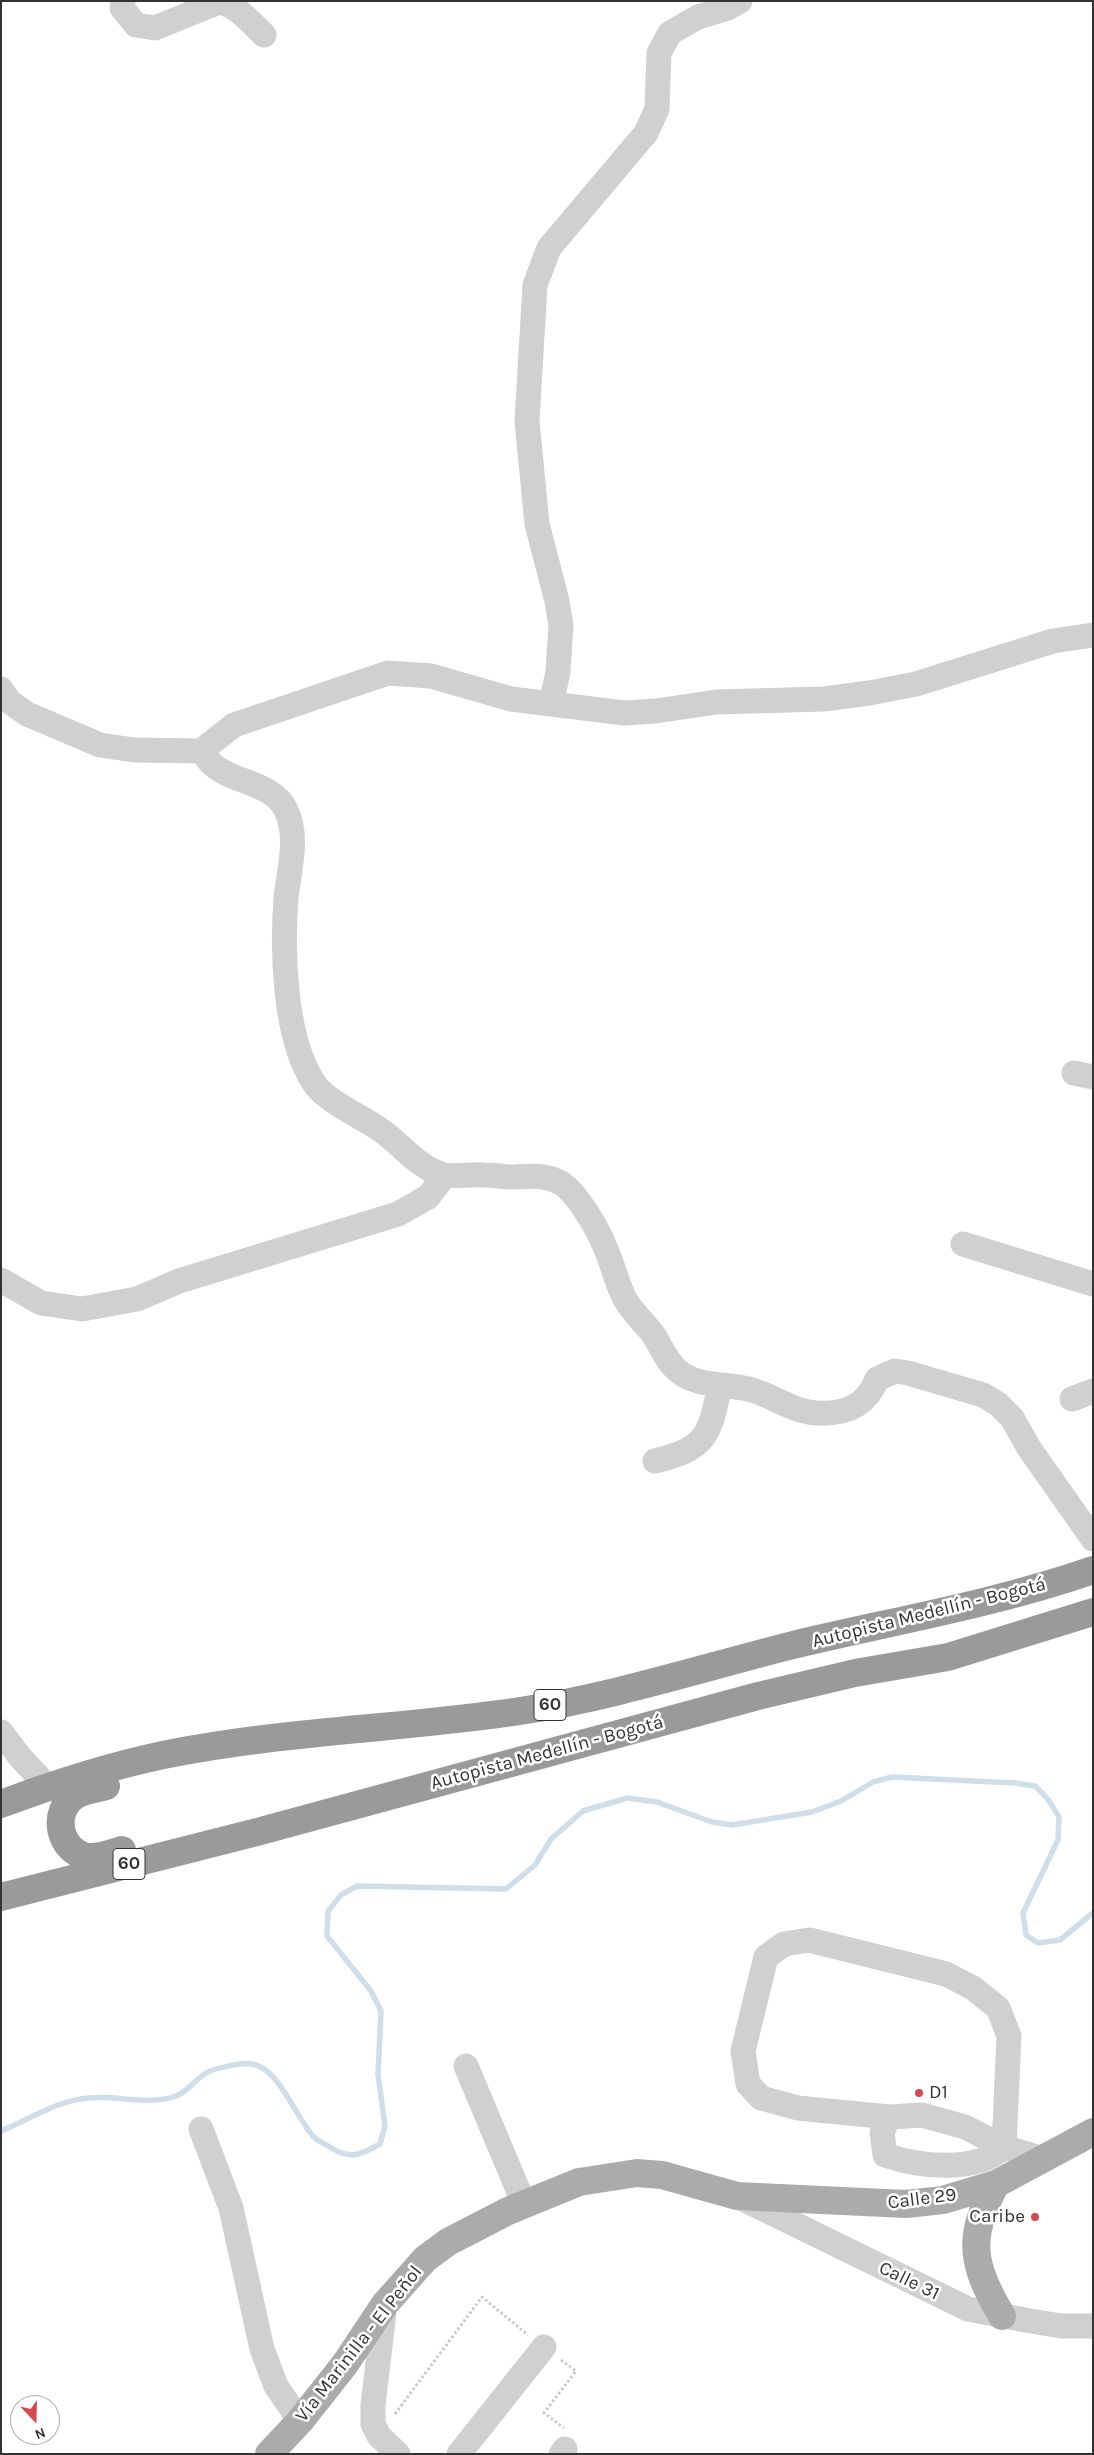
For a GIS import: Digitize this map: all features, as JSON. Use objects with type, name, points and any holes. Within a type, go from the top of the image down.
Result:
[{"type":"highway","name":"Autopista Medellín - Bogotá","points":[[1,1804],[48,1787],[163,1755],[297,1735],[445,1722],[524,1711],[602,1695],[793,1645],[1004,1598],[1093,1570]]},
{"type":"highway","name":"Autopista Medellín - Bogotá","points":[[1,1897],[257,1832],[758,1696],[854,1673],[948,1657],[1093,1612]]},
{"type":"highway","points":[[257,1832],[221,1824],[97,1857],[88,1857],[78,1853],[65,1842],[60,1830],[60,1817],[66,1804],[76,1796],[88,1791],[166,1771],[266,1757],[297,1735]]},
{"type":"main road","name":"Calle 29","points":[[737,2196],[906,2204],[943,2200],[996,2184],[1093,2132]]},
{"type":"main road","name":"Vía Marinilla - El Peñol","points":[[269,2454],[300,2421],[345,2364],[386,2304],[425,2259],[448,2242],[524,2204],[579,2182],[636,2173],[662,2175],[737,2196]]},
{"type":"main road","points":[[996,2184],[982,2209],[976,2236],[978,2264],[987,2291],[1002,2316]]},
{"type":"street","points":[[123,1],[122,8],[136,25],[154,28],[219,2],[225,3],[264,35]]},
{"type":"street","points":[[551,704],[558,672],[561,625],[558,601],[537,524],[527,421],[535,285],[548,248],[646,133],[657,109],[658,53],[670,33],[698,17],[728,8],[740,1]]},
{"type":"street","points":[[4,700],[49,725],[100,746],[134,750],[201,751],[234,725],[388,673],[432,676],[511,699],[624,713],[656,711],[716,702],[824,698],[868,693],[916,684],[1053,641],[1093,635]]},
{"type":"street","points":[[201,751],[213,765],[277,798],[286,810],[292,844],[284,944],[292,1024],[314,1084],[325,1096],[381,1130],[426,1168],[445,1175],[510,1177],[534,1175],[563,1184],[578,1200],[605,1246],[626,1300],[653,1335],[665,1356],[678,1371],[691,1378],[720,1386],[741,1387],[756,1391],[791,1407],[813,1413],[838,1413],[853,1409],[864,1402],[873,1391],[877,1379],[894,1372],[908,1373],[983,1395],[998,1404],[1012,1418],[1029,1448],[1093,1539]]},
{"type":"street","points":[[1,1280],[41,1303],[82,1309],[137,1299],[179,1281],[398,1214],[428,1197],[445,1175]]},
{"type":"street","points":[[963,1244],[1093,1284]]},
{"type":"street","points":[[655,1461],[690,1450],[700,1443],[713,1420],[720,1386]]},
{"type":"street","points":[[1,1732],[20,1757],[48,1787]]},
{"type":"street","points":[[889,2117],[882,2133],[882,2145],[885,2155],[903,2162],[960,2165],[994,2157],[1004,2147],[1009,2036],[998,2008],[973,1988],[946,1974],[809,1940],[784,1944],[766,1957],[744,2051],[748,2084],[761,2098],[798,2108],[889,2117],[922,2115],[966,2127],[1004,2147],[1043,2159]]},
{"type":"street","points":[[466,2066],[524,2204]]},
{"type":"street","points":[[201,2129],[231,2208],[262,2349],[276,2386],[300,2421]]},
{"type":"street","name":"Calle 31","points":[[737,2196],[942,2298],[968,2308],[1061,2326],[1093,2326]]},
{"type":"street","points":[[386,2304],[373,2404],[373,2424],[379,2436],[398,2454]]},
{"type":"street","points":[[459,2454],[544,2347]]},
{"type":"path","points":[[379,2436],[482,2297],[576,2371],[544,2412],[568,2431],[558,2446],[563,2452]]},
{"type":"waterway","points":[[1,2131],[66,2102],[100,2097],[144,2100],[165,2099],[176,2096],[206,2073],[215,2069],[253,2064],[263,2068],[279,2084],[306,2127],[318,2140],[348,2155],[360,2154],[373,2148],[380,2144],[385,2126],[378,2074],[381,2011],[371,1991],[327,1936],[328,1911],[341,1895],[357,1886],[506,1889],[535,1865],[551,1839],[583,1811],[627,1798],[657,1802],[712,1822],[732,1825],[812,1812],[841,1801],[873,1782],[892,1777],[1014,1783],[1035,1786],[1047,1798],[1059,1817],[1058,1840],[1023,1913],[1026,1935],[1038,1943],[1060,1940],[1093,1913]]},
{"type":"place","name":"D1","points":[[919,2093]]},
{"type":"place","name":"Caribe","points":[[1035,2217]]}]
